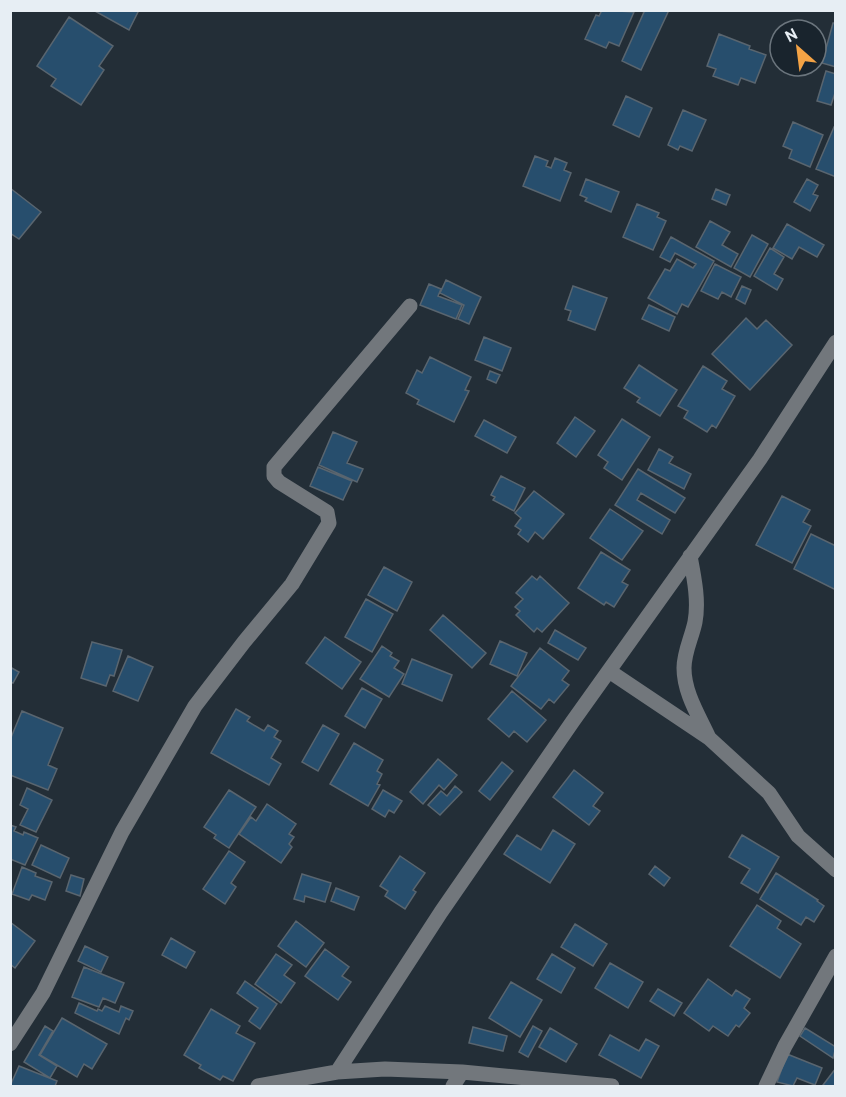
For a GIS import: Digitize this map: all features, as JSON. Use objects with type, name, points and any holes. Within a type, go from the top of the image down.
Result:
[{"type":"street","points":[[10,1044],[43,993],[122,832],[195,706],[292,584],[329,523],[327,512],[279,482],[274,476],[274,467],[410,306]]},
{"type":"street","points":[[337,1072],[441,912],[760,459],[836,342]]},
{"type":"street","points":[[690,556],[696,609],[684,667],[693,706],[709,738]]},
{"type":"street","points":[[609,671],[709,738],[769,793],[798,836],[836,870]]},
{"type":"street","points":[[766,1086],[785,1046],[836,956]]},
{"type":"street","points":[[258,1086],[337,1072],[386,1069],[462,1072],[612,1086]]},
{"type":"street","points":[[453,1086],[462,1072]]},
{"type":"building","points":[[93,10],[139,10],[129,30]]},
{"type":"building","points":[[602,10],[634,12],[619,46],[609,42],[606,48],[585,39],[596,15],[599,16]]},
{"type":"building","points":[[640,10],[669,10],[641,70],[622,61],[644,12]]},
{"type":"building","points":[[69,17],[113,46],[99,66],[104,70],[81,105],[51,86],[56,79],[37,66]]},
{"type":"building","points":[[833,23],[836,23],[836,67],[828,65],[828,41]]},
{"type":"building","points":[[719,34],[766,55],[755,83],[741,78],[738,85],[713,76],[716,69],[707,66]]},
{"type":"building","points":[[828,72],[836,74],[836,90],[831,105],[817,101],[824,78],[828,78]]},
{"type":"building","points":[[626,96],[652,108],[639,137],[613,125]]},
{"type":"building","points":[[683,110],[706,120],[692,151],[680,146],[678,150],[668,145]]},
{"type":"building","points":[[793,122],[823,135],[810,167],[789,158],[792,150],[783,146]]},
{"type":"building","points":[[834,127],[836,128],[836,177],[816,169]]},
{"type":"building","points":[[535,156],[548,161],[546,166],[551,168],[555,158],[567,163],[564,170],[571,173],[560,201],[523,186]]},
{"type":"building","points":[[586,179],[619,192],[611,212],[585,201],[587,198],[580,195]]},
{"type":"building","points":[[807,179],[818,185],[813,194],[818,196],[810,211],[794,202]]},
{"type":"building","points":[[10,188],[41,212],[19,239],[10,233]]},
{"type":"building","points":[[716,189],[730,195],[726,205],[712,199]]},
{"type":"building","points":[[637,204],[659,213],[657,217],[666,221],[653,250],[623,237]]},
{"type":"building","points":[[710,221],[730,232],[722,245],[738,254],[731,267],[696,247]]},
{"type":"building","points":[[787,224],[824,245],[817,257],[799,247],[792,259],[773,248]]},
{"type":"building","points":[[752,235],[768,244],[750,277],[734,268]]},
{"type":"building","points":[[671,237],[714,261],[688,307],[682,304],[677,314],[648,298],[665,269],[670,271],[677,259],[693,268],[696,264],[675,253],[670,262],[660,257]]},
{"type":"building","points":[[770,248],[784,257],[774,274],[783,279],[777,290],[754,276]]},
{"type":"building","points":[[715,264],[741,277],[731,297],[722,292],[718,299],[701,291]]},
{"type":"building","points":[[446,280],[481,297],[469,324],[458,319],[464,305],[440,293]]},
{"type":"building","points":[[429,284],[441,289],[438,296],[462,305],[456,319],[420,305]]},
{"type":"building","points":[[573,286],[607,298],[595,330],[568,320],[571,311],[565,309]]},
{"type":"building","points":[[742,286],[751,290],[745,304],[736,299]]},
{"type":"building","points":[[649,305],[675,317],[669,331],[642,319]]},
{"type":"building","points":[[746,318],[757,329],[766,320],[792,345],[750,390],[712,354]]},
{"type":"building","points":[[484,337],[511,348],[502,371],[475,360]]},
{"type":"building","points":[[430,357],[471,377],[465,390],[469,391],[454,422],[417,404],[419,400],[406,393],[417,370],[422,373]]},
{"type":"building","points":[[639,365],[677,390],[660,416],[637,402],[640,398],[624,388]]},
{"type":"building","points":[[703,366],[727,381],[722,389],[735,396],[716,428],[712,425],[707,432],[684,418],[688,411],[678,406]]},
{"type":"building","points":[[490,371],[500,375],[496,383],[487,379]]},
{"type":"building","points":[[575,417],[595,431],[576,457],[557,443]]},
{"type":"building","points":[[622,419],[650,437],[622,480],[604,468],[608,462],[598,455]]},
{"type":"building","points":[[484,420],[516,437],[507,453],[475,436]]},
{"type":"building","points":[[333,432],[357,442],[347,463],[363,469],[357,482],[319,465]]},
{"type":"building","points":[[659,449],[673,457],[669,463],[691,474],[684,489],[648,470]]},
{"type":"building","points":[[318,467],[352,481],[343,500],[310,486]]},
{"type":"building","points":[[638,469],[685,498],[675,513],[641,493],[637,500],[670,520],[662,534],[615,505]]},
{"type":"building","points":[[501,476],[525,488],[514,511],[493,500],[495,497],[491,495]]},
{"type":"building","points":[[534,491],[564,514],[543,539],[535,532],[528,542],[518,534],[521,530],[515,526],[521,518],[515,513]]},
{"type":"building","points":[[782,496],[810,510],[803,522],[811,526],[792,563],[756,545]]},
{"type":"building","points":[[610,509],[643,531],[622,560],[590,538]]},
{"type":"building","points":[[811,534],[836,546],[836,590],[794,569]]},
{"type":"building","points":[[601,552],[630,570],[622,582],[628,585],[614,607],[606,602],[604,605],[578,588]]},
{"type":"building","points":[[384,567],[412,582],[397,611],[368,595]]},
{"type":"building","points":[[532,576],[537,580],[540,576],[569,603],[542,632],[537,628],[534,632],[516,615],[520,611],[515,607],[523,599],[516,593]]},
{"type":"building","points":[[366,599],[393,614],[372,652],[345,637]]},
{"type":"building","points":[[443,615],[486,653],[472,668],[430,630]]},
{"type":"building","points":[[555,630],[586,648],[578,660],[548,643]]},
{"type":"building","points":[[325,637],[361,662],[342,689],[306,663]]},
{"type":"building","points":[[500,641],[527,653],[517,676],[490,664]]},
{"type":"building","points":[[92,642],[122,650],[114,676],[110,675],[106,686],[81,678]]},
{"type":"building","points":[[382,646],[392,653],[390,656],[399,661],[394,668],[404,674],[389,697],[360,679]]},
{"type":"building","points":[[540,648],[569,671],[562,680],[569,685],[554,703],[549,699],[541,709],[511,686]]},
{"type":"building","points":[[128,656],[153,667],[138,701],[113,691]]},
{"type":"building","points":[[412,659],[452,675],[442,701],[402,684]]},
{"type":"building","points":[[10,667],[19,672],[13,683],[10,682]]},
{"type":"building","points":[[362,688],[382,699],[365,728],[345,716]]},
{"type":"building","points":[[512,691],[546,720],[527,742],[514,731],[509,737],[488,719]]},
{"type":"building","points":[[236,709],[250,717],[247,721],[264,731],[268,725],[278,731],[274,737],[281,741],[271,758],[281,764],[269,785],[211,753]]},
{"type":"building","points":[[22,711],[63,728],[48,765],[57,769],[48,790],[10,775],[10,740]]},
{"type":"building","points":[[323,725],[339,734],[318,771],[302,762]]},
{"type":"building","points":[[354,743],[383,760],[377,771],[382,774],[377,784],[380,785],[368,806],[330,784]]},
{"type":"building","points":[[438,759],[457,775],[444,790],[439,785],[423,804],[410,792]]},
{"type":"building","points":[[502,762],[513,771],[490,800],[479,791]]},
{"type":"building","points":[[574,770],[603,793],[593,806],[600,811],[589,825],[553,797]]},
{"type":"building","points":[[455,786],[462,792],[440,815],[428,805],[441,791],[447,796]]},
{"type":"building","points":[[27,788],[52,800],[36,832],[20,825],[28,809],[20,805]]},
{"type":"building","points":[[229,790],[256,807],[229,848],[214,838],[216,835],[204,827]]},
{"type":"building","points":[[383,790],[402,801],[394,813],[389,810],[385,817],[372,809]]},
{"type":"building","points":[[267,804],[296,824],[289,834],[294,837],[289,844],[292,847],[281,863],[239,834],[251,817],[256,821]]},
{"type":"building","points":[[10,825],[16,827],[14,831],[23,835],[24,832],[38,838],[25,865],[10,859]]},
{"type":"building","points":[[553,830],[575,844],[550,883],[504,854],[517,835],[541,850]]},
{"type":"building","points":[[742,835],[779,857],[758,893],[741,883],[750,869],[729,857]]},
{"type":"building","points":[[41,845],[69,858],[60,878],[32,865]]},
{"type":"building","points":[[229,851],[245,862],[231,883],[236,887],[225,904],[203,889]]},
{"type":"building","points":[[400,856],[425,873],[413,890],[416,892],[405,909],[385,896],[388,891],[380,886]]},
{"type":"building","points":[[655,866],[670,878],[664,886],[649,874]]},
{"type":"building","points":[[22,867],[36,873],[35,876],[52,882],[45,900],[32,895],[29,900],[12,894]]},
{"type":"building","points":[[776,873],[824,906],[814,922],[806,917],[801,925],[760,899]]},
{"type":"building","points":[[302,874],[331,883],[325,902],[305,896],[304,902],[294,899]]},
{"type":"building","points":[[71,875],[84,879],[80,896],[66,891]]},
{"type":"building","points":[[336,888],[359,897],[354,910],[331,901]]},
{"type":"building","points":[[757,905],[781,921],[777,928],[801,944],[780,978],[730,946]]},
{"type":"building","points":[[296,921],[324,943],[306,967],[278,946]]},
{"type":"building","points":[[10,922],[35,941],[15,968],[10,964]]},
{"type":"building","points":[[575,924],[607,944],[593,966],[561,947]]},
{"type":"building","points":[[171,938],[195,952],[186,968],[162,955]]},
{"type":"building","points":[[85,946],[108,957],[101,972],[78,961]]},
{"type":"building","points":[[325,949],[349,967],[342,976],[351,982],[338,1000],[305,976]]},
{"type":"building","points":[[276,954],[292,965],[284,975],[295,983],[281,1003],[255,984]]},
{"type":"building","points":[[552,954],[575,968],[561,993],[537,979]]},
{"type":"building","points":[[610,963],[643,982],[628,1008],[595,988]]},
{"type":"building","points":[[84,967],[124,983],[115,1003],[103,998],[99,1007],[72,997]]},
{"type":"building","points":[[708,979],[732,996],[736,990],[750,999],[744,1008],[750,1013],[739,1027],[736,1025],[728,1036],[713,1026],[709,1031],[684,1013]]},
{"type":"building","points":[[245,981],[277,1004],[260,1029],[249,1021],[258,1008],[237,993]]},
{"type":"building","points":[[511,982],[542,1000],[520,1037],[489,1018]]},
{"type":"building","points":[[658,989],[682,1003],[674,1016],[650,1001]]},
{"type":"building","points":[[79,1003],[97,1011],[98,1009],[102,1011],[105,1006],[119,1012],[121,1006],[133,1011],[129,1020],[126,1018],[119,1034],[75,1013]]},
{"type":"building","points":[[211,1009],[240,1026],[236,1033],[255,1043],[233,1081],[223,1076],[220,1080],[199,1068],[201,1065],[184,1055]]},
{"type":"building","points":[[62,1018],[107,1044],[92,1069],[84,1064],[77,1077],[40,1055]]},
{"type":"building","points":[[45,1026],[53,1031],[39,1055],[57,1066],[50,1078],[24,1062]]},
{"type":"building","points":[[533,1026],[542,1031],[528,1057],[519,1052]]},
{"type":"building","points":[[473,1027],[507,1036],[503,1051],[469,1043]]},
{"type":"building","points":[[550,1028],[577,1044],[566,1062],[539,1047]]},
{"type":"building","points":[[805,1028],[836,1047],[833,1058],[800,1036]]},
{"type":"building","points":[[610,1035],[639,1051],[646,1039],[659,1046],[641,1078],[599,1055]]},
{"type":"building","points":[[787,1054],[822,1068],[815,1085],[797,1078],[793,1086],[777,1082]]},
{"type":"building","points":[[19,1066],[57,1081],[55,1086],[10,1086]]},
{"type":"building","points":[[836,1068],[836,1086],[823,1085]]}]
